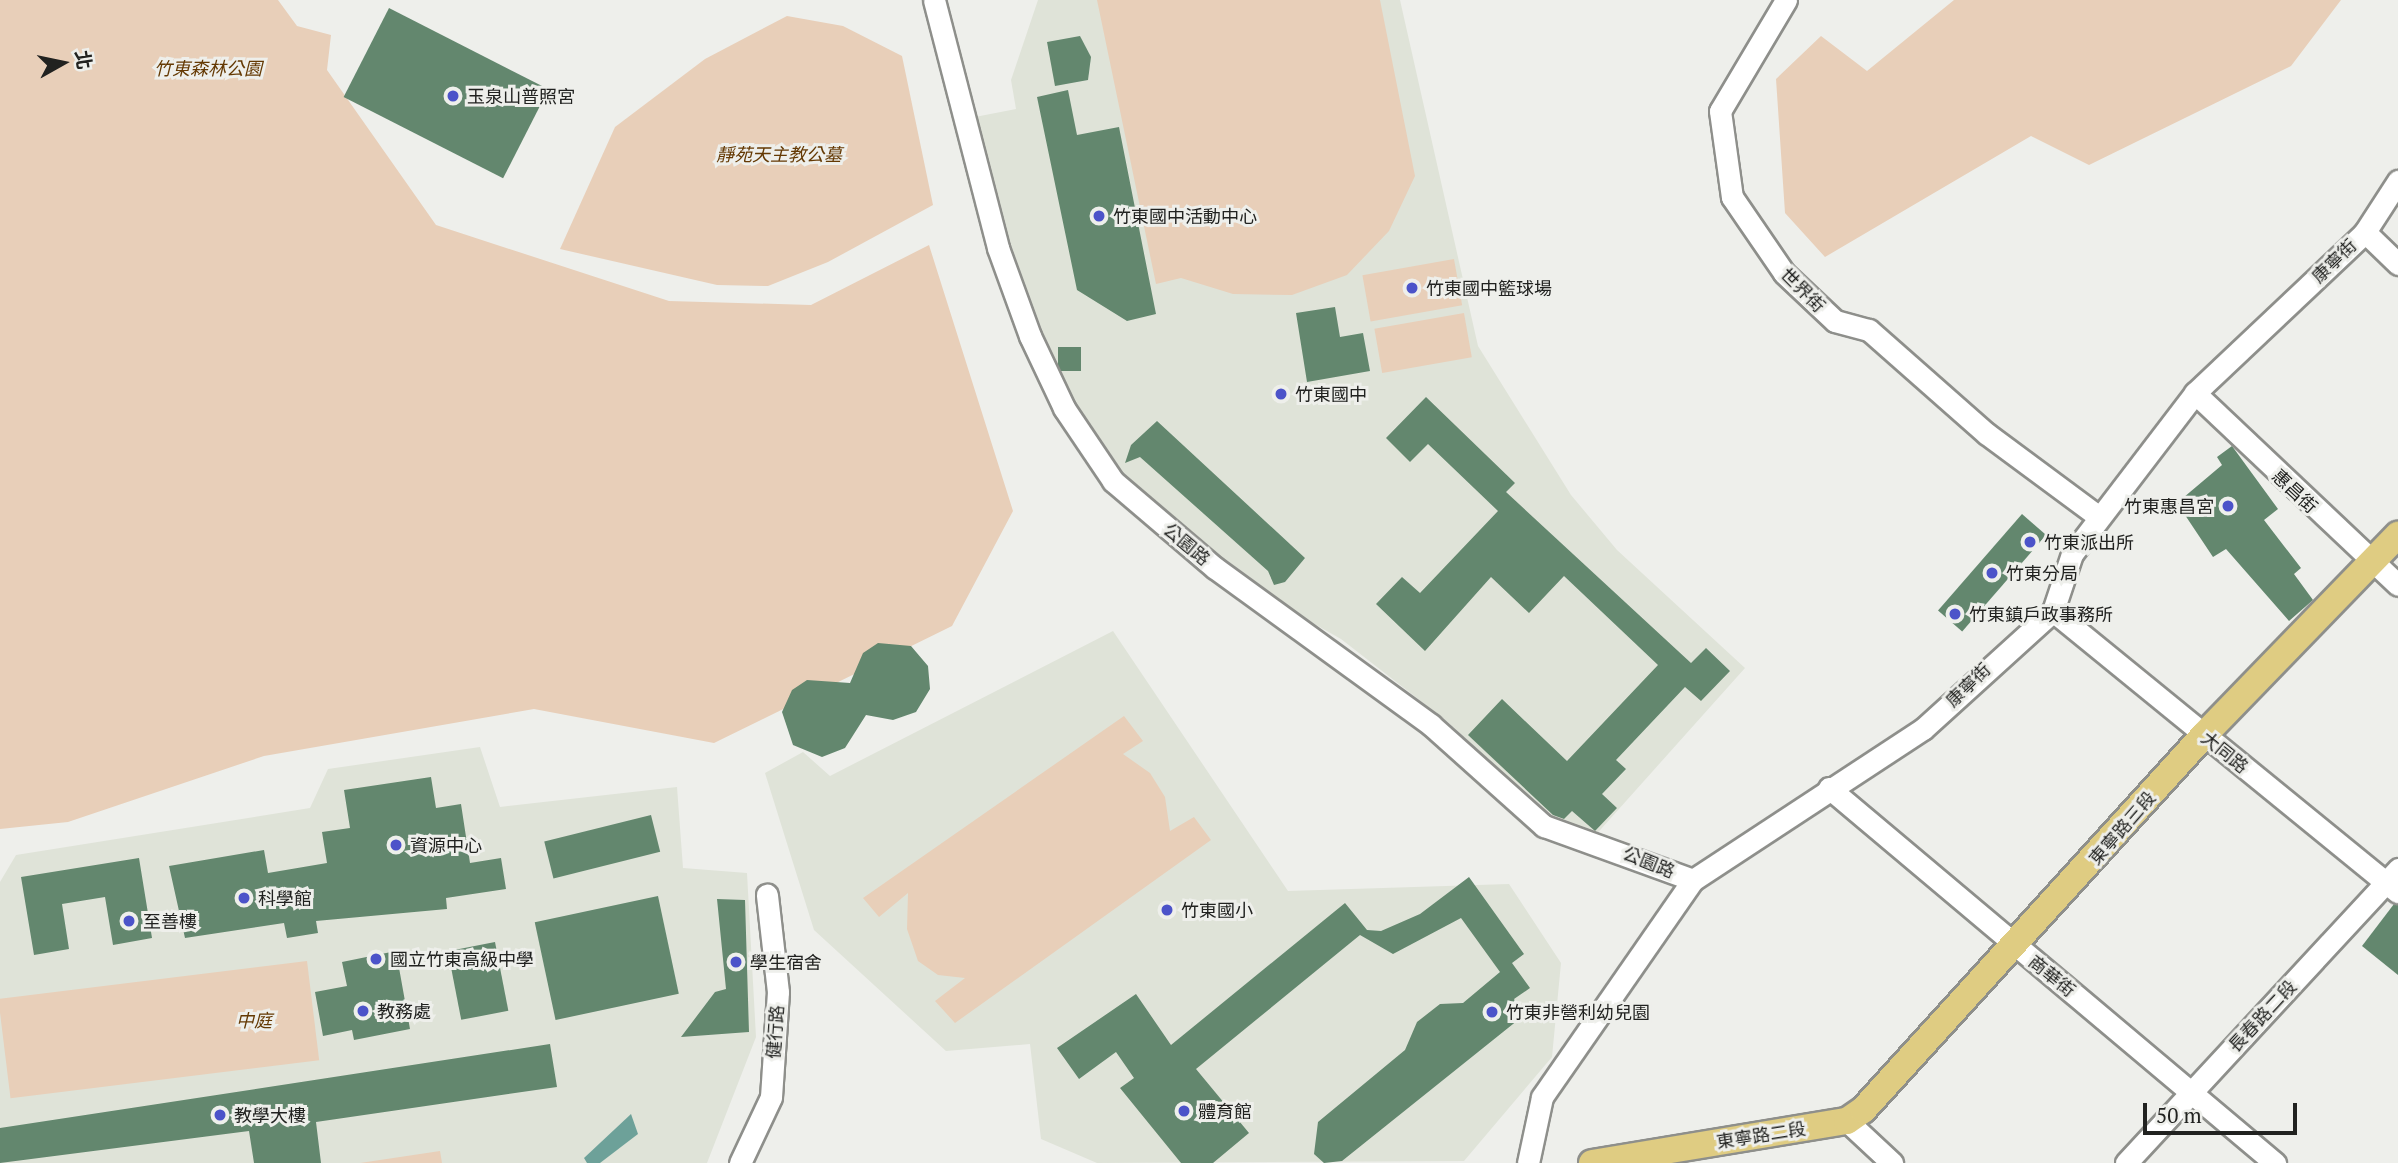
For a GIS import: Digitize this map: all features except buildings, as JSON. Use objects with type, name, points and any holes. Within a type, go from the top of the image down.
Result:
[{"type":"main road","name":"東寧路三段","points":[[1847,1121],[2017,947],[2204,735],[2398,535]]},
{"type":"main road","name":"東寧路二段","points":[[1592,1163],[1847,1121]]},
{"type":"street","name":"公園路","points":[[934,0],[998,248],[1030,336],[1064,408],[1113,481],[1215,568],[1431,725],[1544,826],[1693,880]]},
{"type":"street","name":"世界街","points":[[1786,0],[1720,111],[1732,197],[1784,273],[1835,321],[1869,330],[1987,434],[2098,516]]},
{"type":"street","name":"康寧街","points":[[1528,1163],[1542,1097],[1693,880],[1829,788],[1923,729],[2053,611],[2073,554],[2098,516],[2195,393],[2365,232],[2398,181]]},
{"type":"street","points":[[2365,232],[2398,264]]},
{"type":"street","name":"惠昌街","points":[[2195,393],[2398,585]]},
{"type":"street","name":"大同路","points":[[2053,611],[2204,735],[2394,881]]},
{"type":"street","name":"商華街","points":[[1829,788],[2193,1091],[2275,1163]]},
{"type":"street","name":"長春路二段","points":[[2126,1163],[2394,881]]},
{"type":"street","name":"健行路","points":[[740,1163],[771,1097],[778,992],[767,895]]},
{"type":"street","points":[[1847,1121],[1892,1163]]},
{"type":"shaded area","name":"竹東國中","points":[[1038,0],[1400,0],[1478,346],[1571,495],[1617,550],[1745,668],[1593,838],[1556,823],[1449,723],[1341,639],[1233,578],[1110,487],[1021,321],[975,117],[1016,109],[1011,80]]},
{"type":"shaded area","name":"竹東國小","points":[[1113,631],[1288,891],[1509,884],[1561,963],[1552,1057],[1464,1161],[1097,1163],[1041,1139],[1030,1044],[946,1051],[814,930],[765,773],[803,752],[830,776]]},
{"type":"shaded area","name":"國立竹東高級中學","points":[[480,747],[500,807],[677,787],[683,868],[747,873],[756,1037],[707,1163],[0,1163],[0,882],[16,855],[310,808],[328,769]]},
{"type":"green space","name":"竹東森林公園","points":[[0,0],[278,0],[297,26],[331,35],[327,70],[436,225],[669,301],[811,305],[929,245],[1013,511],[952,626],[714,743],[534,709],[264,756],[68,822],[0,829]]},
{"type":"green space","points":[[1097,0],[1380,0],[1415,176],[1389,231],[1347,275],[1292,295],[1233,294],[1181,278],[1156,284]]},
{"type":"green space","points":[[1954,0],[2341,0],[2291,66],[2089,165],[2031,136],[1825,257],[1785,213],[1776,79],[1821,36],[1867,71]]},
{"type":"green space","name":"靜苑天主教公墓","points":[[787,16],[843,26],[902,56],[933,205],[828,262],[768,286],[717,285],[560,249],[615,127],[705,59]]},
{"type":"green space","name":"竹東國中籃球場","points":[[1454,259],[1462,305],[1371,321],[1362,275]]},
{"type":"green space","name":"竹東國中籃球場","points":[[1464,313],[1472,357],[1382,373],[1374,329]]},
{"type":"green space","points":[[1124,716],[1143,741],[1123,754],[1150,773],[1165,797],[1170,831],[1194,817],[1211,840],[955,1023],[935,1001],[965,978],[938,975],[918,961],[907,929],[908,893],[879,917],[863,898]]},
{"type":"green space","name":"中庭","points":[[307,961],[319,1060],[11,1098],[0,999]]},
{"type":"green space","points":[[440,1151],[442,1163],[360,1163]]},
{"type":"water","points":[[631,1114],[638,1134],[600,1163],[587,1163],[584,1158]]},
{"type":"place","name":"玉泉山普照宮","points":[[453,96]]},
{"type":"place","name":"竹東國中活動中心","points":[[1099,216]]},
{"type":"place","name":"竹東國中籃球場","points":[[1412,288]]},
{"type":"place","name":"竹東國中","points":[[1281,394]]},
{"type":"place","name":"竹東惠昌宮","points":[[2228,506]]},
{"type":"place","name":"竹東派出所","points":[[2030,542]]},
{"type":"place","name":"竹東分局","points":[[1992,573]]},
{"type":"place","name":"竹東鎮戶政事務所","points":[[1955,614]]},
{"type":"place","name":"資源中心","points":[[396,845]]},
{"type":"place","name":"科學館","points":[[244,898]]},
{"type":"place","name":"竹東國小","points":[[1167,910]]},
{"type":"place","name":"至善樓","points":[[129,921]]},
{"type":"place","name":"國立竹東高級中學","points":[[376,959]]},
{"type":"place","name":"學生宿舍","points":[[736,962]]},
{"type":"place","name":"教務處","points":[[363,1011]]},
{"type":"place","name":"竹東非營利幼兒園","points":[[1492,1012]]},
{"type":"place","name":"體育館","points":[[1184,1111]]},
{"type":"place","name":"教學大樓","points":[[220,1115]]}]
